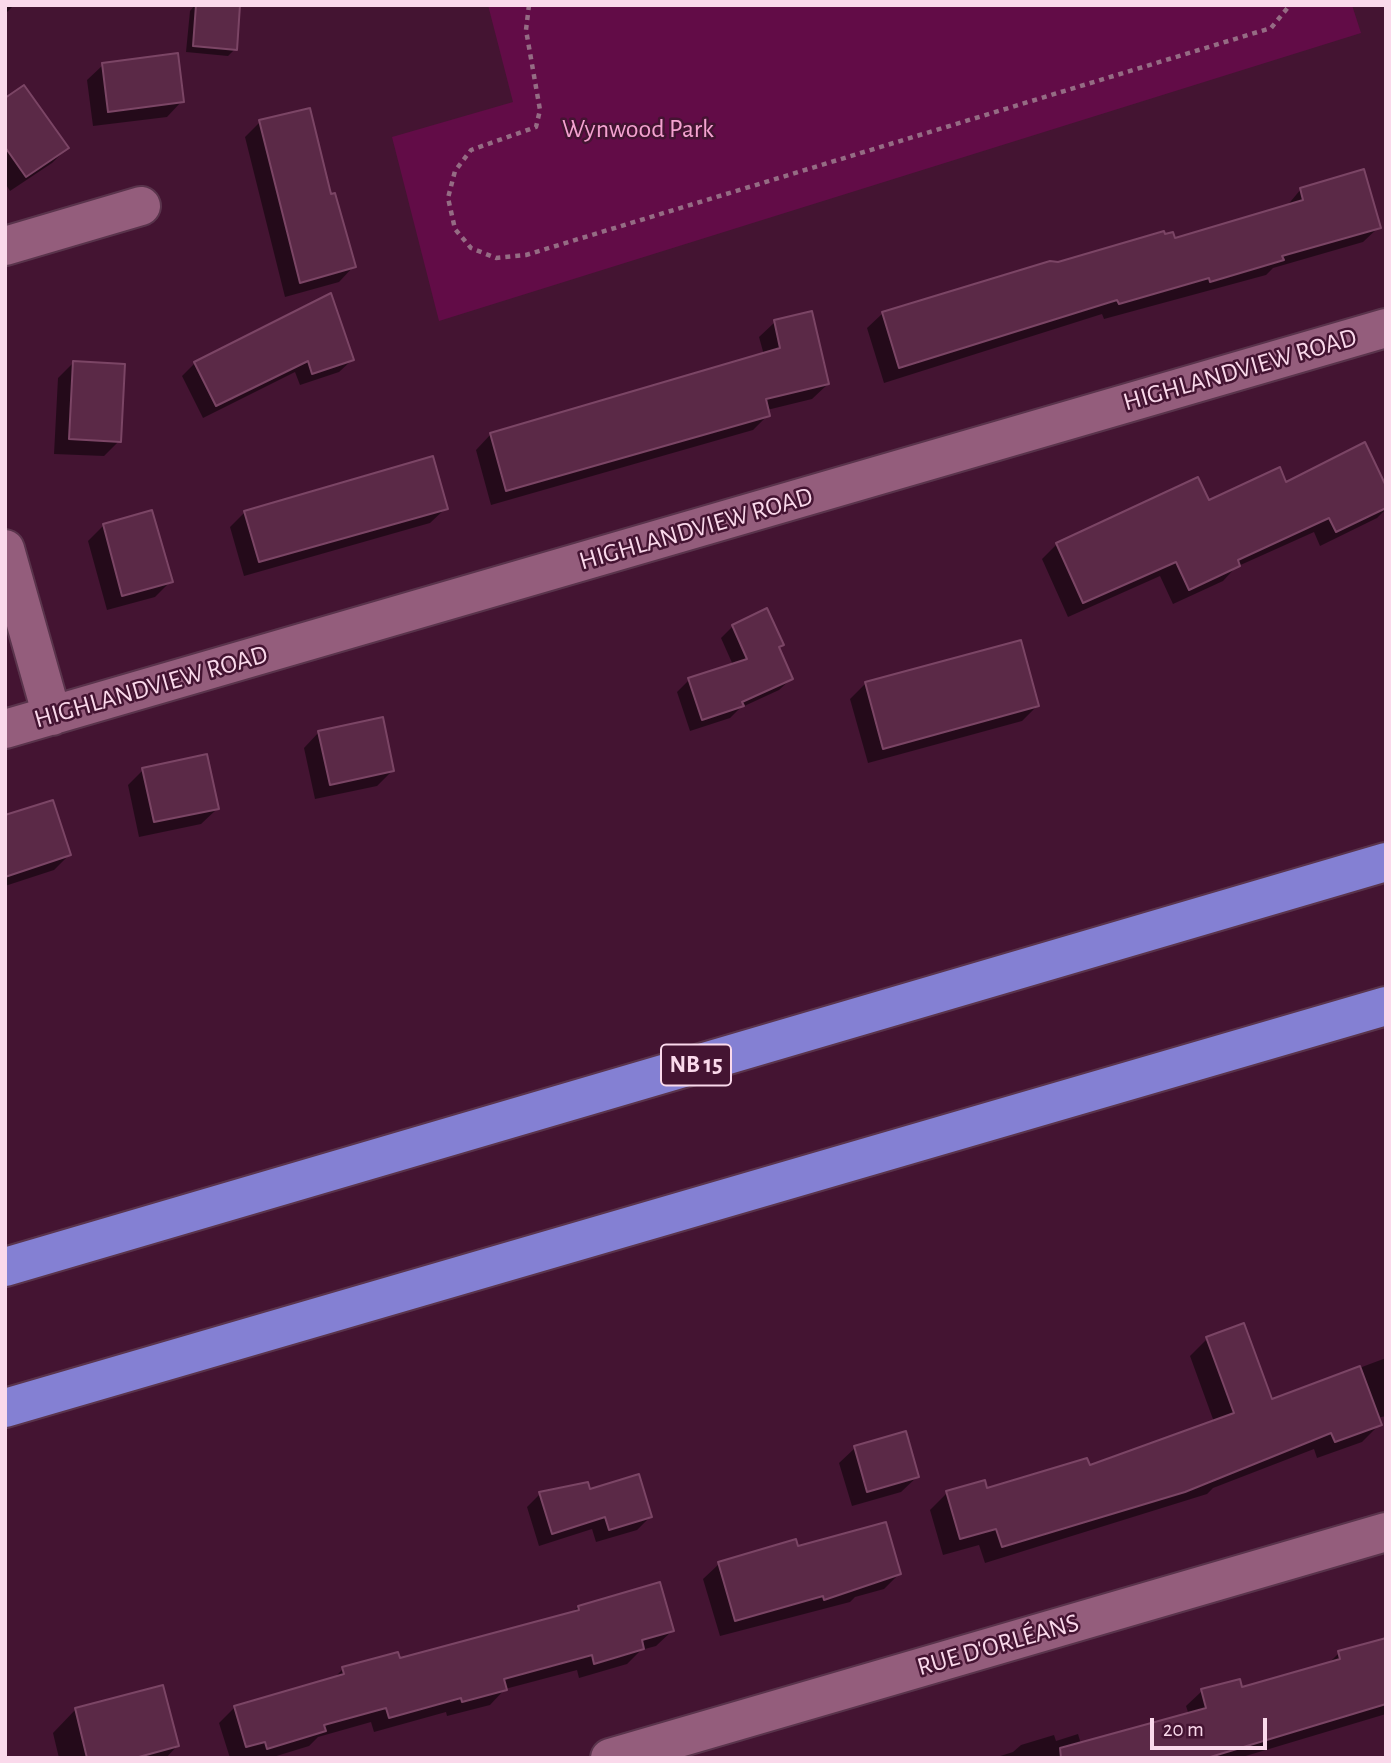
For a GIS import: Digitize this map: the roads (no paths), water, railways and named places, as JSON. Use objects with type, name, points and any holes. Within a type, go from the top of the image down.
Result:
[{"type":"highway","name":"NB 15","points":[[5,1268],[1386,862]]},
{"type":"highway","points":[[5,1408],[1386,1006]]},
{"type":"street","points":[[5,246],[141,206]]},
{"type":"street","name":"HIGHLANDVIEW ROAD","points":[[5,729],[1386,328]]},
{"type":"street","points":[[5,550],[52,716]]},
{"type":"street","name":"RUE D'ORLÉANS","points":[[610,1758],[1386,1532]]},
{"type":"park label","name":"Wynwood Park","points":[[638,129]]}]
